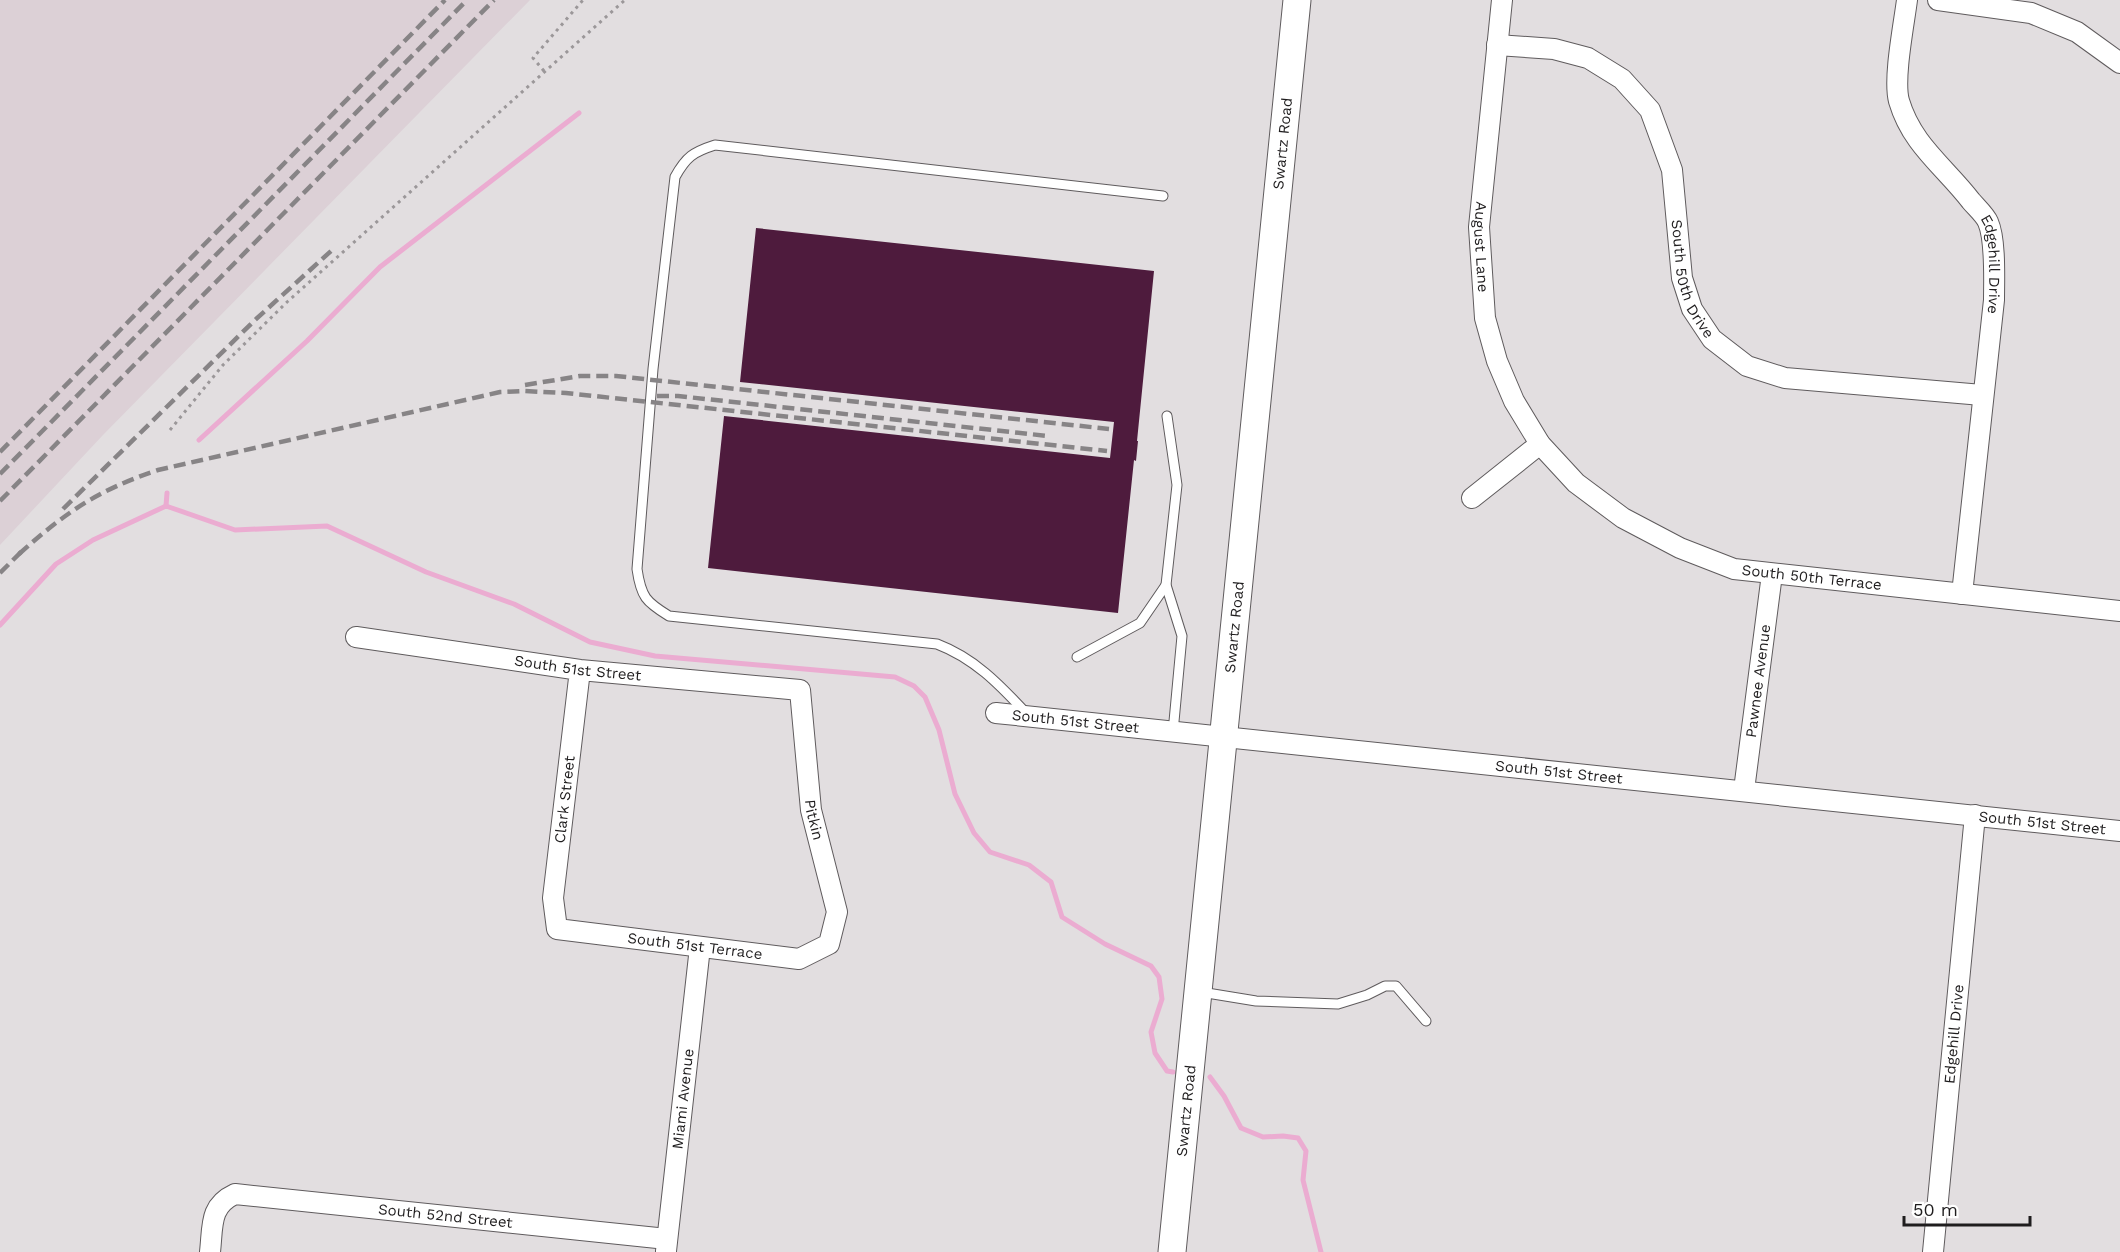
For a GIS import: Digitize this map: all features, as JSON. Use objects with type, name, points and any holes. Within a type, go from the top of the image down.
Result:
[{"type":"street","name":"Swartz Road","points":[[1172,1252],[1297,0]]},
{"type":"street","name":"August Lane","points":[[1502,0],[1479,227],[1485,318],[1497,361],[1514,401],[1540,444]]},
{"type":"street","name":"Edgehill Drive","points":[[1907,0],[1898,69],[1898,98],[1909,128],[1931,157],[1959,184],[1988,222],[1994,259],[1994,300],[1962,594]]},
{"type":"street","points":[[1938,0],[2031,13],[2077,32],[2120,63]]},
{"type":"street","name":"South 50th Drive","points":[[1497,45],[1554,49],[1588,58],[1622,79],[1650,110],[1672,170],[1682,278],[1692,309],[1712,339],[1747,366],[1785,378],[1982,395]]},
{"type":"street","points":[[1472,498],[1540,444]]},
{"type":"street","name":"South 50th Terrace","points":[[1540,444],[1576,483],[1623,518],[1680,548],[1734,569],[2120,611]]},
{"type":"street","name":"Pawnee Avenue","points":[[1744,790],[1772,574]]},
{"type":"street","name":"South 51st Street","points":[[356,637],[580,670],[800,690]]},
{"type":"street","name":"Clark Street","points":[[557,929],[553,898],[580,670]]},
{"type":"street","name":"Pitkin","points":[[800,690],[811,810],[837,912],[829,944]]},
{"type":"street","name":"South 51st Street","points":[[996,712],[2120,831]]},
{"type":"street","name":"Edgehill Drive","points":[[1933,1252],[1975,815]]},
{"type":"street","name":"South 51st Terrace","points":[[557,929],[799,959],[829,944]]},
{"type":"street","name":"Miami Avenue","points":[[667,1245],[700,947]]},
{"type":"street","name":"South 52nd Street","points":[[210,1252],[214,1215],[218,1206],[225,1199],[236,1194],[667,1245]]},
{"type":"lane","points":[[1030,717],[997,682],[973,662],[937,644],[669,616],[649,604],[640,588],[637,569],[653,369],[675,177],[683,162],[696,151],[715,145],[1163,196]]},
{"type":"lane","points":[[1167,416],[1177,485],[1166,585],[1182,636],[1173,732]]},
{"type":"lane","points":[[1077,657],[1140,623],[1166,585]]},
{"type":"lane","points":[[1198,992],[1256,1001],[1338,1004],[1367,995],[1385,986],[1396,986],[1426,1020]]},
{"type":"path","points":[[544,71],[533,58],[584,0]]},
{"type":"path","points":[[171,430],[223,365],[287,302],[625,0]]},
{"type":"shaded area","points":[[0,0],[530,0],[103,435],[0,545]]},
{"type":"building","points":[[756,228],[1154,271],[1136,461],[1134,460],[1118,613],[708,568],[724,416],[1110,458],[1114,422],[740,382]]},
{"type":"waterway","points":[[199,440],[307,341],[380,267],[579,113]]},
{"type":"waterway","points":[[166,506],[167,493]]},
{"type":"waterway","points":[[0,625],[56,564],[93,540],[166,506],[235,530],[327,526],[426,572],[514,604],[590,642],[655,656],[895,677],[914,686],[925,697],[939,730],[955,794],[974,833],[990,852],[1029,865],[1051,882],[1062,917],[1105,944],[1151,966],[1159,977],[1162,999],[1151,1032],[1155,1053],[1167,1071],[1173,1072]]},
{"type":"waterway","points":[[1210,1077],[1224,1096],[1241,1128],[1263,1137],[1298,1138],[1306,1151],[1303,1180],[1321,1252]]},
{"type":"railway","points":[[0,452],[445,0]]},
{"type":"railway","points":[[0,474],[467,0]]},
{"type":"railway","points":[[0,501],[494,0]]},
{"type":"railway","points":[[63,509],[255,320],[331,251]]},
{"type":"railway","points":[[525,385],[580,376],[616,376],[1109,429]]},
{"type":"railway","points":[[19,554],[68,514],[100,494],[158,470],[500,392],[566,393],[1107,451]]},
{"type":"railway","points":[[657,396],[678,396],[1048,436]]},
{"type":"railway","points":[[0,573],[25,548]]}]
